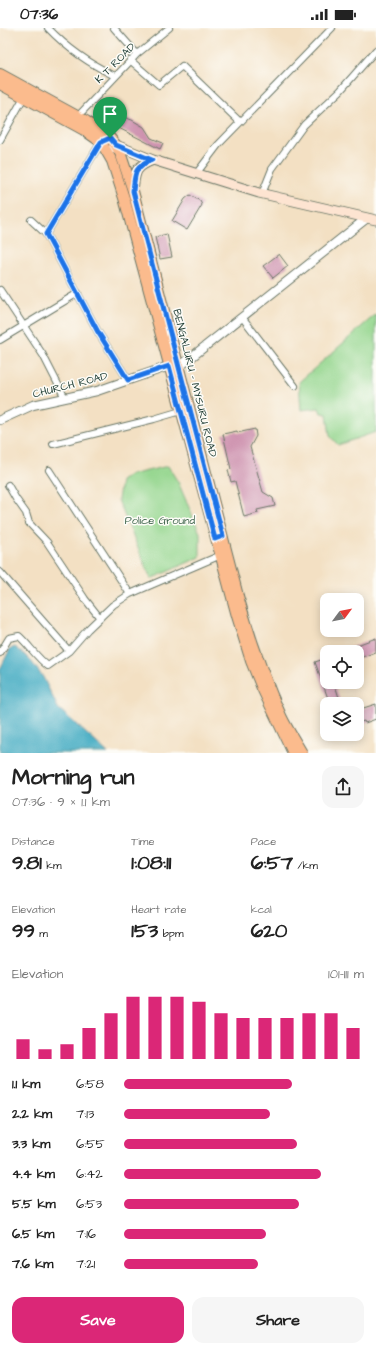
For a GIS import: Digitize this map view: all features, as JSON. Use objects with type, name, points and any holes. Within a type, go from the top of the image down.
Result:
[{"type":"main road","points":[[0,74],[78,116],[86,121],[109,142]]},
{"type":"main road","points":[[0,84],[84,130],[152,160],[262,194],[372,219]]},
{"type":"main road","points":[[109,142],[108,153],[124,198],[174,367]]},
{"type":"main road","name":"BENGALURU - MYSURU ROAD","points":[[109,142],[121,154],[133,191],[191,433],[219,537],[251,640],[266,681],[283,719],[302,753]]},
{"type":"main road","points":[[133,191],[135,175],[138,170],[142,164],[152,160]]},
{"type":"main road","name":"BENGALURU - MYSURU ROAD","points":[[174,367],[181,411],[191,433]]},
{"type":"main road","name":"BENGALURU - MYSURU ROAD","points":[[219,537],[221,561],[251,661],[270,708],[293,753]]},
{"type":"street","points":[[48,28],[78,54],[100,69],[115,76]]},
{"type":"street","points":[[114,28],[137,54]]},
{"type":"street","name":"K T ROAD","points":[[78,116],[130,60],[169,28]]},
{"type":"street","points":[[196,174],[218,145],[332,28]]},
{"type":"street","points":[[262,194],[272,169],[304,125],[340,91],[376,50]]},
{"type":"street","points":[[130,60],[159,85],[182,66],[240,122]]},
{"type":"street","points":[[0,140],[24,97]]},
{"type":"street","points":[[46,234],[109,142]]},
{"type":"street","points":[[174,367],[372,219]]},
{"type":"street","points":[[31,220],[46,234],[98,332],[128,380]]},
{"type":"street","points":[[0,290],[43,355],[65,398]]},
{"type":"street","points":[[0,340],[78,293]]},
{"type":"street","points":[[242,317],[295,386]]},
{"type":"street","name":"CHURCH ROAD","points":[[0,420],[33,405],[97,391],[128,380],[174,367]]},
{"type":"street","points":[[53,444],[181,411]]},
{"type":"street","points":[[49,470],[130,594]]},
{"type":"street","points":[[8,485],[26,513],[29,523],[47,542],[85,599],[100,618]]},
{"type":"street","points":[[0,653],[9,638],[19,636],[28,644],[43,663],[48,666],[69,651],[88,629],[119,600],[221,555]]},
{"type":"street","points":[[0,572],[69,651]]},
{"type":"green space","points":[[376,314],[376,432],[338,445],[330,436],[327,414],[321,413],[319,408],[301,410],[299,382]]},
{"type":"green space","name":"Police Ground","points":[[168,466],[178,482],[200,533],[200,557],[151,579],[118,500],[121,481],[130,475]]},
{"type":"water","points":[[15,647],[31,661],[43,677],[58,708],[108,753],[0,753],[0,669],[10,649]]},
{"type":"building","points":[[97,112],[109,118],[120,116],[132,120],[144,127],[151,138],[163,143],[160,149],[95,116]]},
{"type":"building","points":[[190,195],[200,201],[202,205],[187,230],[172,221],[185,199]]},
{"type":"building","points":[[167,234],[172,257],[160,259],[155,237]]},
{"type":"building","points":[[279,254],[288,266],[273,278],[263,266]]},
{"type":"building","points":[[255,429],[256,436],[250,447],[263,492],[273,498],[275,506],[257,510],[258,513],[244,517],[235,481],[231,482],[228,470],[231,469],[223,434]]},
{"type":"building","points":[[376,638],[376,652],[364,656],[364,645],[357,645]]},
{"type":"building","points":[[320,660],[320,676],[315,662]]},
{"type":"building","points":[[325,689],[336,689],[339,697],[328,697]]},
{"type":"building","points":[[376,704],[376,719],[365,723],[364,708]]},
{"type":"route","points":[[110,138],[116,145],[152,160],[142,164],[138,170],[135,175],[133,191],[223,536],[215,539],[169,366],[128,380],[98,332],[46,234],[101,142],[110,138]]}]
